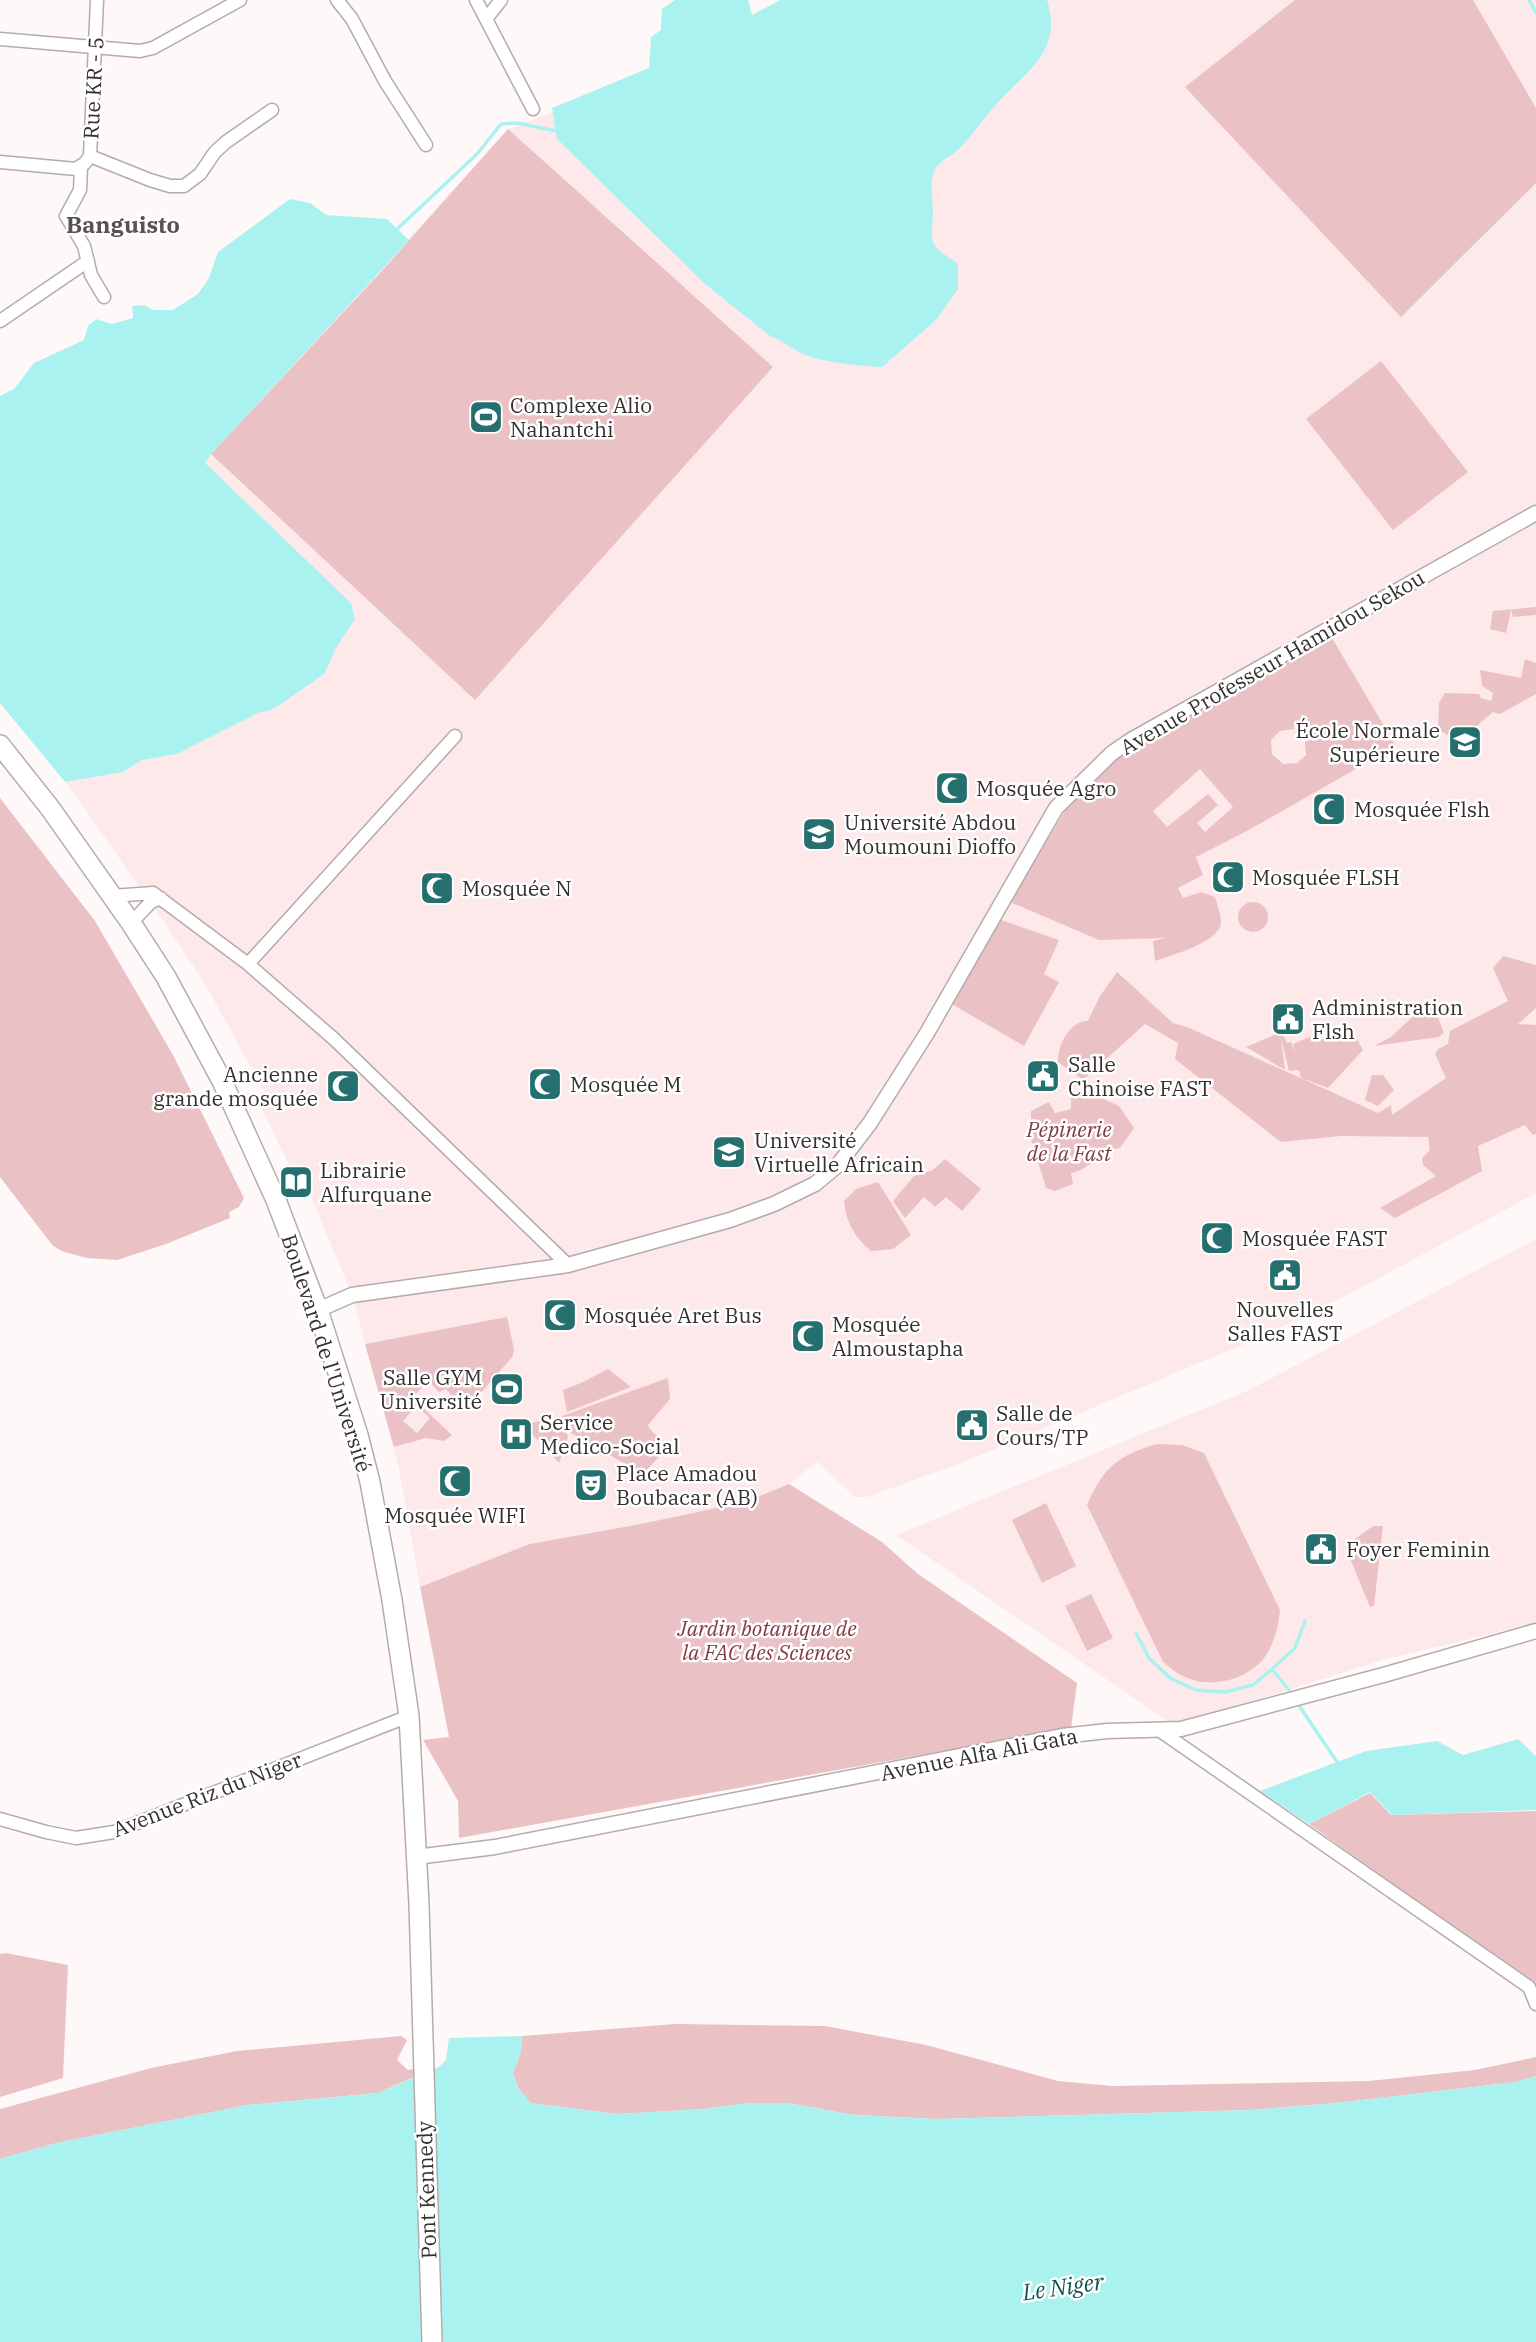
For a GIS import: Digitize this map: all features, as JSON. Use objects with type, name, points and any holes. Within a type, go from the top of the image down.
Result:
[{"type":"main road","name":"Boulevard de l'Université","points":[[0,745],[50,808],[166,977],[222,1081],[276,1200],[318,1310],[358,1435],[370,1482],[392,1600],[409,1716],[421,2038]]},
{"type":"main road","name":"Pont Kennedy","points":[[421,2038],[432,2342]]},
{"type":"street","name":"Rue KR - 5","points":[[78,168],[90,156],[97,0]]},
{"type":"street","points":[[0,39],[125,51],[153,48],[240,0]]},
{"type":"street","points":[[337,0],[352,19],[385,81],[426,145]]},
{"type":"street","points":[[476,0],[533,109]]},
{"type":"street","points":[[486,19],[501,0]]},
{"type":"street","points":[[90,156],[150,180],[170,186],[184,186],[200,174],[215,152],[272,110]]},
{"type":"street","points":[[0,162],[78,168],[80,190],[66,216],[84,246],[91,275],[104,297]]},
{"type":"street","points":[[0,321],[88,261]]},
{"type":"street","name":"Avenue Professeur Hamidou Sekou","points":[[318,1310],[352,1295],[568,1265],[730,1220],[775,1204],[815,1184],[838,1165],[870,1123],[927,1032],[1056,808],[1112,753],[1536,513]]},
{"type":"street","points":[[248,964],[455,736]]},
{"type":"street","points":[[112,896],[153,893],[248,964],[334,1038],[568,1265]]},
{"type":"street","points":[[131,923],[152,902],[161,898]]},
{"type":"street","name":"Avenue Alfa Ali Gata","points":[[415,1857],[495,1847],[1062,1736],[1194,1726],[1536,1631]]},
{"type":"street","name":"Avenue Riz du Niger","points":[[0,1819],[76,1838],[114,1832],[409,1716]]},
{"type":"street","points":[[1159,1730],[1529,1987],[1536,2004]]},
{"type":"shaded area","name":"Université Abdou Moumouni Dioffo","points":[[787,0],[1536,0],[1536,1193],[1346,1296],[1254,1340],[959,1464],[867,1497],[855,1497],[817,1462],[789,1484],[745,1502],[494,1560],[420,1587],[399,1469],[352,1295],[300,1170],[293,1173],[258,1101],[267,1096],[205,984],[158,913],[55,767],[0,703],[0,442],[401,247],[508,129],[687,61]]},
{"type":"shaded area","points":[[1536,1239],[1536,1623],[1383,1660],[1175,1726],[896,1535],[1249,1390]]},
{"type":"green space","points":[[1295,0],[1473,0],[1536,108],[1536,183],[1401,317],[1185,87]]},
{"type":"green space","name":"Complexe Alio Nahantchi","points":[[508,129],[773,367],[475,700],[211,454],[381,272]]},
{"type":"green space","points":[[1381,361],[1468,472],[1393,530],[1306,419]]},
{"type":"green space","points":[[1536,607],[1536,615],[1513,617],[1511,610],[1506,633],[1490,629],[1493,611]]},
{"type":"green space","points":[[1332,638],[1396,746],[1196,857],[1203,875],[1178,888],[1183,898],[1201,892],[1215,897],[1221,924],[1218,931],[1203,942],[1155,961],[1153,941],[1165,938],[1099,940],[1010,902],[1065,811],[1109,764],[1135,746]],"holes":[[[1295,721],[1299,722],[1303,730],[1306,727],[1311,732],[1308,735],[1311,738],[1305,742],[1306,755],[1297,763],[1283,764],[1272,754],[1271,740],[1280,731],[1294,729]],[[1200,769],[1233,807],[1205,832],[1197,823],[1218,805],[1208,794],[1167,827],[1153,811]]]},
{"type":"green space","points":[[1525,659],[1536,663],[1536,694],[1500,714],[1493,712],[1458,742],[1438,729],[1439,703],[1445,693],[1479,694],[1481,698],[1491,701],[1493,693],[1482,686],[1480,670],[1521,678]]},
{"type":"green space","points":[[0,798],[95,921],[173,1055],[244,1198],[239,1207],[229,1212],[230,1218],[117,1260],[87,1258],[53,1246],[0,1177]]},
{"type":"green space","points":[[1253,902],[1264,906],[1268,917],[1264,928],[1253,932],[1242,928],[1238,917],[1242,906]]},
{"type":"green space","points":[[1001,920],[1059,940],[1044,974],[1059,982],[1024,1046],[950,1003]]},
{"type":"green space","points":[[1503,956],[1536,965],[1536,1008],[1518,1024],[1536,1025],[1536,1134],[1533,1135],[1525,1125],[1478,1146],[1482,1171],[1395,1218],[1380,1208],[1436,1176],[1423,1165],[1422,1158],[1430,1150],[1428,1137],[1341,1136],[1281,1142],[1175,1059],[1178,1043],[1145,1024],[1083,1080],[1058,1062],[1066,1035],[1075,1025],[1088,1021],[1100,996],[1117,972],[1173,1023],[1378,1113],[1391,1105],[1392,1115],[1446,1078],[1435,1054],[1438,1049],[1448,1044],[1450,1031],[1508,1001],[1493,968]]},
{"type":"green space","points":[[1427,1003],[1438,1017],[1444,1033],[1439,1037],[1374,1046],[1391,1037]]},
{"type":"green space","points":[[1350,1026],[1363,1050],[1328,1088],[1301,1078],[1299,1070],[1289,1071],[1281,1038],[1285,1070],[1246,1047],[1279,1033],[1280,1028],[1287,1043],[1291,1042],[1295,1053],[1293,1044],[1312,1036],[1316,1042]]},
{"type":"green space","points":[[1372,1075],[1383,1075],[1394,1090],[1378,1106],[1365,1100]]},
{"type":"green space","name":"Pépinerie de la Fast","points":[[1084,1090],[1119,1106],[1134,1128],[1120,1148],[1107,1152],[1084,1168],[1071,1173],[1073,1184],[1055,1191],[1046,1188],[1031,1139],[1031,1111],[1049,1102],[1055,1113],[1071,1109],[1071,1098]]},
{"type":"green space","points":[[945,1159],[981,1189],[962,1211],[946,1197],[935,1207],[924,1197],[905,1218],[893,1201],[914,1176],[933,1170]]},
{"type":"green space","points":[[878,1182],[911,1235],[893,1249],[871,1251],[852,1229],[844,1201],[856,1189]]},
{"type":"green space","points":[[507,1317],[513,1356],[464,1412],[446,1389],[439,1392],[428,1381],[413,1397],[419,1403],[403,1421],[417,1433],[430,1418],[419,1408],[421,1406],[452,1435],[444,1441],[426,1438],[394,1447],[365,1344]]},
{"type":"green space","points":[[608,1369],[631,1387],[567,1412],[563,1390]]},
{"type":"green space","points":[[668,1378],[670,1399],[648,1425],[668,1447],[643,1474],[569,1432],[562,1416]]},
{"type":"green space","points":[[560,1416],[568,1437],[559,1463],[530,1432],[531,1423]]},
{"type":"green space","points":[[1157,1444],[1182,1445],[1204,1453],[1280,1610],[1273,1642],[1261,1662],[1252,1670],[1229,1680],[1192,1680],[1178,1674],[1163,1662],[1087,1505],[1099,1481],[1113,1465],[1132,1453]]},
{"type":"green space","name":"Jardin botanique de la FAC des Sciences","points":[[789,1484],[882,1542],[918,1574],[1077,1683],[1071,1728],[459,1838],[458,1801],[423,1740],[449,1737],[420,1587],[530,1544],[745,1502]]},
{"type":"green space","points":[[1046,1503],[1076,1566],[1042,1583],[1012,1520]]},
{"type":"green space","points":[[1373,1526],[1383,1526],[1374,1606],[1370,1607],[1345,1546]]},
{"type":"green space","points":[[1091,1594],[1113,1638],[1087,1651],[1065,1606]]},
{"type":"green space","points":[[1370,1793],[1391,1815],[1536,1811],[1536,1987],[1309,1824]]},
{"type":"green space","points":[[0,1954],[68,1965],[63,2078],[0,2097]]},
{"type":"green space","points":[[675,2024],[825,2026],[926,2045],[1058,2081],[1112,2086],[1369,2081],[1475,2070],[1536,2057],[1536,2076],[1516,2082],[1250,2110],[937,2119],[854,2115],[787,2103],[748,2103],[705,2109],[616,2114],[531,2103],[518,2088],[513,2073],[521,2052],[522,2036]]},
{"type":"green space","points":[[401,2036],[407,2040],[397,2060],[408,2070],[414,2069],[414,2077],[378,2093],[248,2105],[57,2143],[0,2159],[0,2109],[151,2068],[237,2051]]},
{"type":"water","points":[[675,0],[748,0],[752,15],[780,0],[1047,0],[1051,18],[1046,48],[959,149],[939,164],[933,175],[932,239],[937,248],[958,264],[958,289],[937,319],[882,367],[817,358],[799,352],[770,336],[705,284],[557,139],[552,108],[649,68],[651,37],[661,30],[662,9]]},
{"type":"water","points":[[290,199],[310,203],[326,215],[387,219],[409,240],[205,463],[351,603],[355,619],[337,646],[324,674],[278,706],[260,712],[177,754],[142,760],[123,772],[65,782],[0,703],[0,396],[14,389],[34,363],[84,340],[88,326],[96,319],[112,324],[133,318],[132,306],[144,305],[153,310],[173,310],[198,294],[209,278],[218,252]]},
{"type":"water","points":[[1518,1739],[1536,1756],[1536,1810],[1392,1815],[1370,1792],[1309,1824],[1260,1791],[1366,1751],[1437,1741],[1463,1755]]},
{"type":"water","name":"Le Niger","points":[[522,2036],[521,2052],[513,2073],[518,2088],[531,2103],[616,2114],[705,2109],[748,2103],[787,2103],[854,2115],[937,2119],[1250,2110],[1516,2082],[1536,2076],[1536,2342],[0,2342],[0,2159],[57,2143],[248,2105],[378,2093],[439,2067],[446,2060],[449,2038]]},
{"type":"waterway","points":[[1529,0],[1536,13]]},
{"type":"waterway","points":[[394,232],[477,154],[501,124],[517,123],[557,131]]},
{"type":"waterway","points":[[1136,1633],[1149,1658],[1170,1678],[1196,1690],[1225,1692],[1253,1685],[1272,1669],[1295,1648],[1305,1621]]},
{"type":"waterway","points":[[1272,1669],[1289,1690]]},
{"type":"waterway","points":[[1300,1707],[1337,1762]]},
{"type":"place","name":"Complexe Alio Nahantchi","points":[[486,417]]},
{"type":"place","name":"École Normale Supérieure","points":[[1465,742]]},
{"type":"place","name":"Mosquée Agro","points":[[952,788]]},
{"type":"place","name":"Mosquée Flsh","points":[[1329,809]]},
{"type":"place","name":"Université Abdou Moumouni Dioffo","points":[[819,834]]},
{"type":"place","name":"Mosquée FLSH","points":[[1228,877]]},
{"type":"place","name":"Mosquée N","points":[[437,888]]},
{"type":"place","name":"Administration Flsh","points":[[1288,1019]]},
{"type":"place","name":"Salle Chinoise FAST","points":[[1043,1076]]},
{"type":"place","name":"Mosquée M","points":[[545,1084]]},
{"type":"place","name":"Ancienne grande mosquée","points":[[343,1086]]},
{"type":"place","name":"Université Virtuelle Africain","points":[[729,1152]]},
{"type":"place","name":"Librairie Alfurquane","points":[[296,1182]]},
{"type":"place","name":"Mosquée FAST","points":[[1217,1238]]},
{"type":"place","name":"Nouvelles Salles FAST","points":[[1285,1275]]},
{"type":"place","name":"Mosquée Aret Bus","points":[[560,1315]]},
{"type":"place","name":"Mosquée Almoustapha","points":[[808,1336]]},
{"type":"place","name":"Salle GYM Université","points":[[507,1389]]},
{"type":"place","name":"Salle de Cours/TP","points":[[972,1425]]},
{"type":"place","name":"Service Medico-Social","points":[[516,1434]]},
{"type":"place","name":"Mosquée WIFI","points":[[455,1481]]},
{"type":"place","name":"Place Amadou Boubacar (AB)","points":[[591,1485]]},
{"type":"place","name":"Foyer Feminin","points":[[1321,1549]]},
{"type":"district","name":"Banguisto","points":[[123,224]]}]
